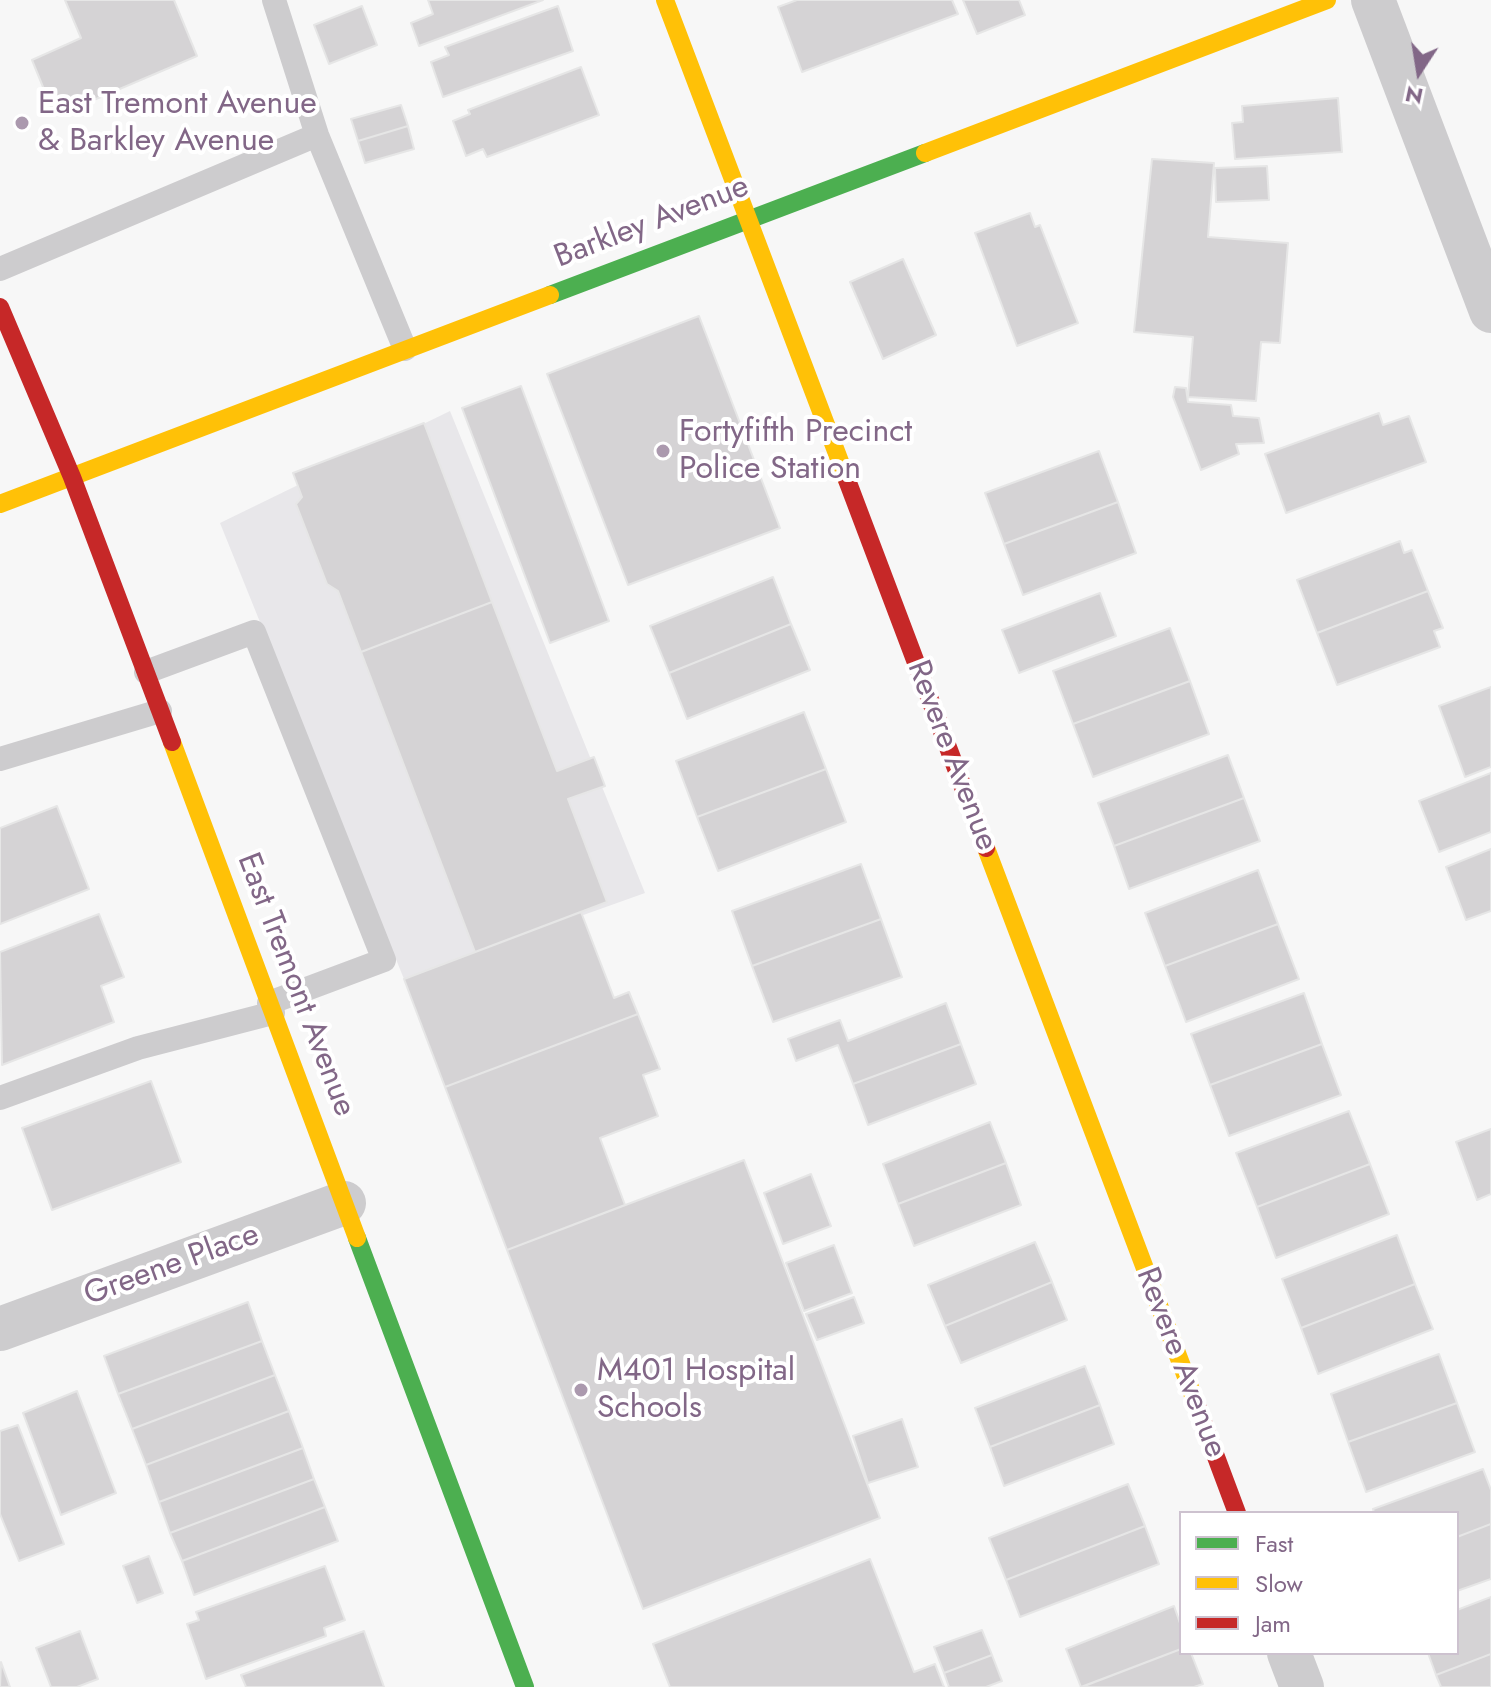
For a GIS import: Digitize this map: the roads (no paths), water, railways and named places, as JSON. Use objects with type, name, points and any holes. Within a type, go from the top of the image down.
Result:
[{"type":"street","name":"Revere Avenue","points":[[665,0],[1236,1511]]},
{"type":"street","name":"Barkley Avenue","points":[[0,504],[1327,0]]},
{"type":"street","points":[[1373,0],[1491,311]]},
{"type":"street","name":"East Tremont Avenue","points":[[0,307],[72,477],[525,1687]]},
{"type":"street","name":"Greene Place","points":[[0,1329],[344,1203]]},
{"type":"street","points":[[1290,1655],[1302,1687]]},
{"type":"lane","points":[[274,0],[317,135],[405,349]]},
{"type":"lane","points":[[0,269],[317,135]]},
{"type":"lane","points":[[0,1098],[138,1048],[271,1008],[384,960],[254,632],[146,672]]},
{"type":"lane","points":[[0,759],[160,711]]},
{"type":"place","name":"East Tremont Avenue & Barkley Avenue","points":[[22,123]]},
{"type":"place","name":"Fortyfifth Precinct Police Station","points":[[663,451]]},
{"type":"place","name":"M401 Hospital Schools","points":[[581,1390]]}]
